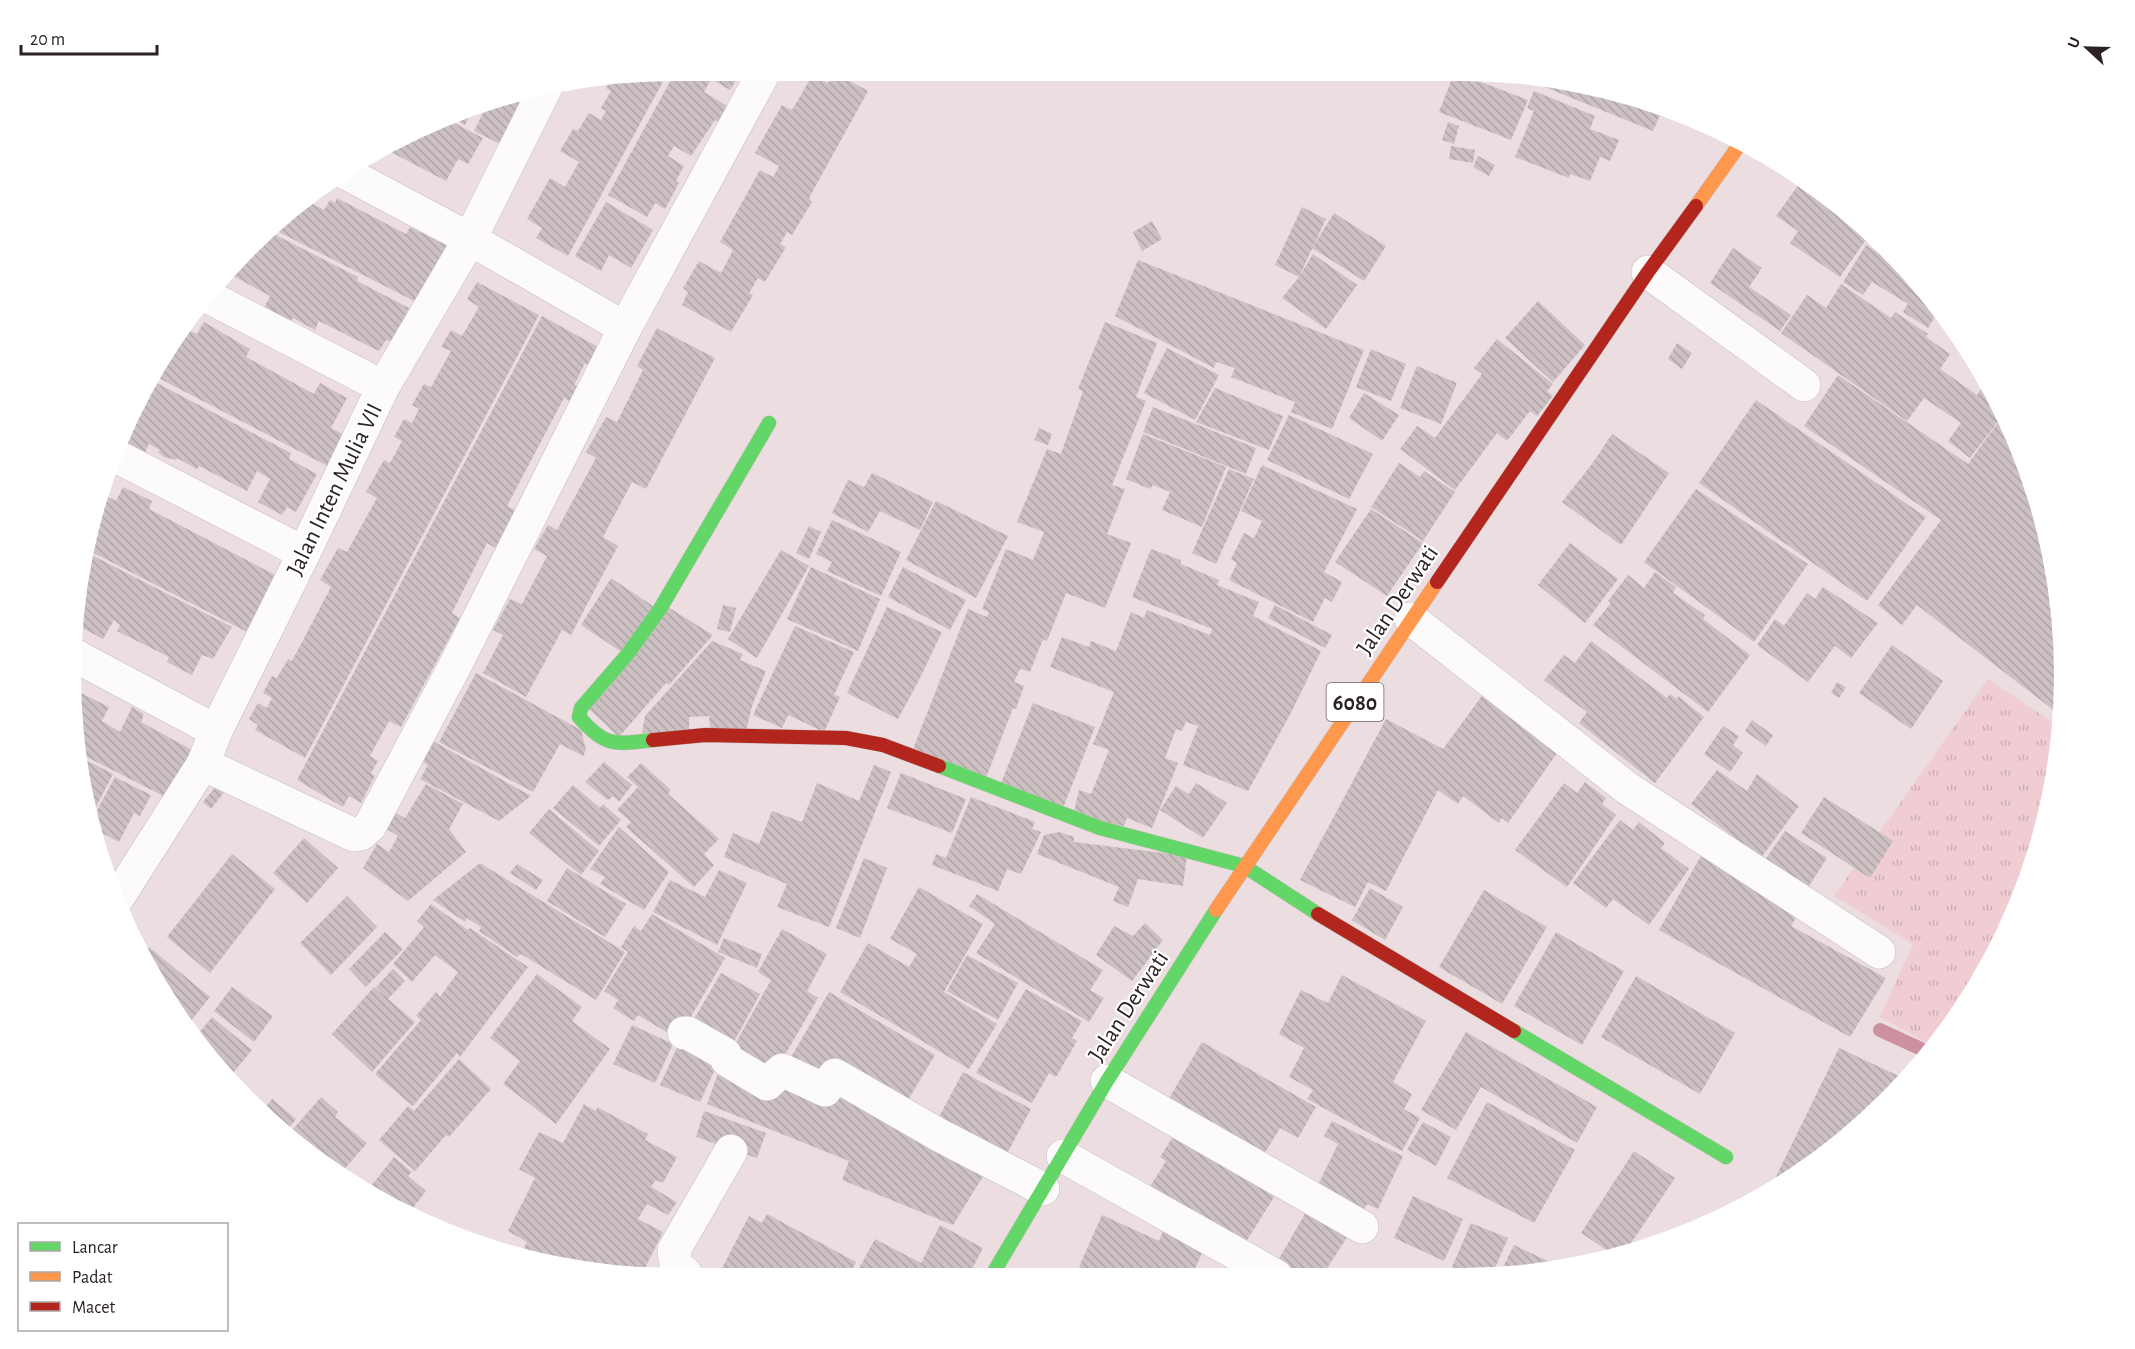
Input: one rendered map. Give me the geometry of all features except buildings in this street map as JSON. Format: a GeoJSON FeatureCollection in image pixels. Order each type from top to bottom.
{"type":"FeatureCollection","features":[{"type":"Feature","properties":{"kind":"street"},"geometry":{"type":"LineString","coordinates":[[203,764],[354,835],[362,834],[370,826],[458,660],[625,328],[759,81]]}},
{"type":"Feature","properties":{"kind":"street","name":"Jalan Inten Mulia VII"},"geometry":{"type":"LineString","coordinates":[[122,891],[203,764],[216,730],[383,387],[470,239],[541,96]]}},
{"type":"Feature","properties":{"kind":"street","name":"Jalan Derwati"},"geometry":{"type":"LineString","coordinates":[[996,1268],[1107,1081],[1244,866],[1648,272],[1736,149]]}},
{"type":"Feature","properties":{"kind":"street"},"geometry":{"type":"LineString","coordinates":[[352,177],[470,239],[625,328]]}},
{"type":"Feature","properties":{"kind":"street"},"geometry":{"type":"LineString","coordinates":[[1648,272],[1804,385]]}},
{"type":"Feature","properties":{"kind":"street"},"geometry":{"type":"LineString","coordinates":[[214,301],[383,387]]}},
{"type":"Feature","properties":{"kind":"street"},"geometry":{"type":"LineString","coordinates":[[769,423],[660,609],[627,655],[581,708],[579,717],[597,739],[607,743],[621,743],[705,735],[846,738],[863,741],[883,745],[1100,828],[1244,866],[1310,909],[1726,1157]]}},
{"type":"Feature","properties":{"kind":"street"},"geometry":{"type":"LineString","coordinates":[[122,459],[304,553]]}},
{"type":"Feature","properties":{"kind":"street"},"geometry":{"type":"LineString","coordinates":[[1411,619],[1627,788],[1879,952]]}},
{"type":"Feature","properties":{"kind":"street"},"geometry":{"type":"LineString","coordinates":[[81,659],[216,730]]}},
{"type":"Feature","properties":{"kind":"street"},"geometry":{"type":"LineString","coordinates":[[684,1034],[724,1054],[727,1060],[768,1084],[782,1070],[825,1090],[835,1075],[948,1140],[1043,1189]]}},
{"type":"Feature","properties":{"kind":"street"},"geometry":{"type":"LineString","coordinates":[[1107,1081],[1362,1227]]}},
{"type":"Feature","properties":{"kind":"street"},"geometry":{"type":"LineString","coordinates":[[678,1268],[676,1266],[674,1250],[731,1151]]}},
{"type":"Feature","properties":{"kind":"street"},"geometry":{"type":"LineString","coordinates":[[1063,1156],[1262,1268]]}},
{"type":"Feature","properties":{"kind":"green space"},"geometry":{"type":"Polygon","coordinates":[[[1988,679],[2052,722],[2043,790],[2034,828],[2009,902],[1974,971],[1954,1004],[1926,1042],[1880,1017],[1913,944],[1834,896],[1988,679]]]}},
{"type":"Feature","properties":{"kind":"waterway"},"geometry":{"type":"LineString","coordinates":[[1880,1030],[1921,1049]]}},
{"type":"Feature","properties":{"kind":"traffic: fast"},"geometry":{"type":"LineString","coordinates":[[653,740],[620,743],[604,739],[579,717],[581,708],[627,655],[660,609],[769,423]]}},
{"type":"Feature","properties":{"kind":"traffic: fast"},"geometry":{"type":"LineString","coordinates":[[939,766],[1100,828],[1244,866],[1318,914]]}},
{"type":"Feature","properties":{"kind":"traffic: fast"},"geometry":{"type":"LineString","coordinates":[[996,1268],[1107,1081],[1216,910]]}},
{"type":"Feature","properties":{"kind":"traffic: fast"},"geometry":{"type":"LineString","coordinates":[[1514,1031],[1726,1157]]}},
{"type":"Feature","properties":{"kind":"traffic: slow"},"geometry":{"type":"LineString","coordinates":[[1696,206],[1736,149]]}},
{"type":"Feature","properties":{"kind":"traffic: slow"},"geometry":{"type":"LineString","coordinates":[[1216,910],[1437,582]]}},
{"type":"Feature","properties":{"kind":"traffic: jam"},"geometry":{"type":"LineString","coordinates":[[1437,582],[1648,272],[1696,206]]}},
{"type":"Feature","properties":{"kind":"traffic: jam"},"geometry":{"type":"LineString","coordinates":[[653,740],[705,735],[846,738],[883,745],[939,766]]}},
{"type":"Feature","properties":{"kind":"traffic: jam"},"geometry":{"type":"LineString","coordinates":[[1318,914],[1514,1031]]}}]}
